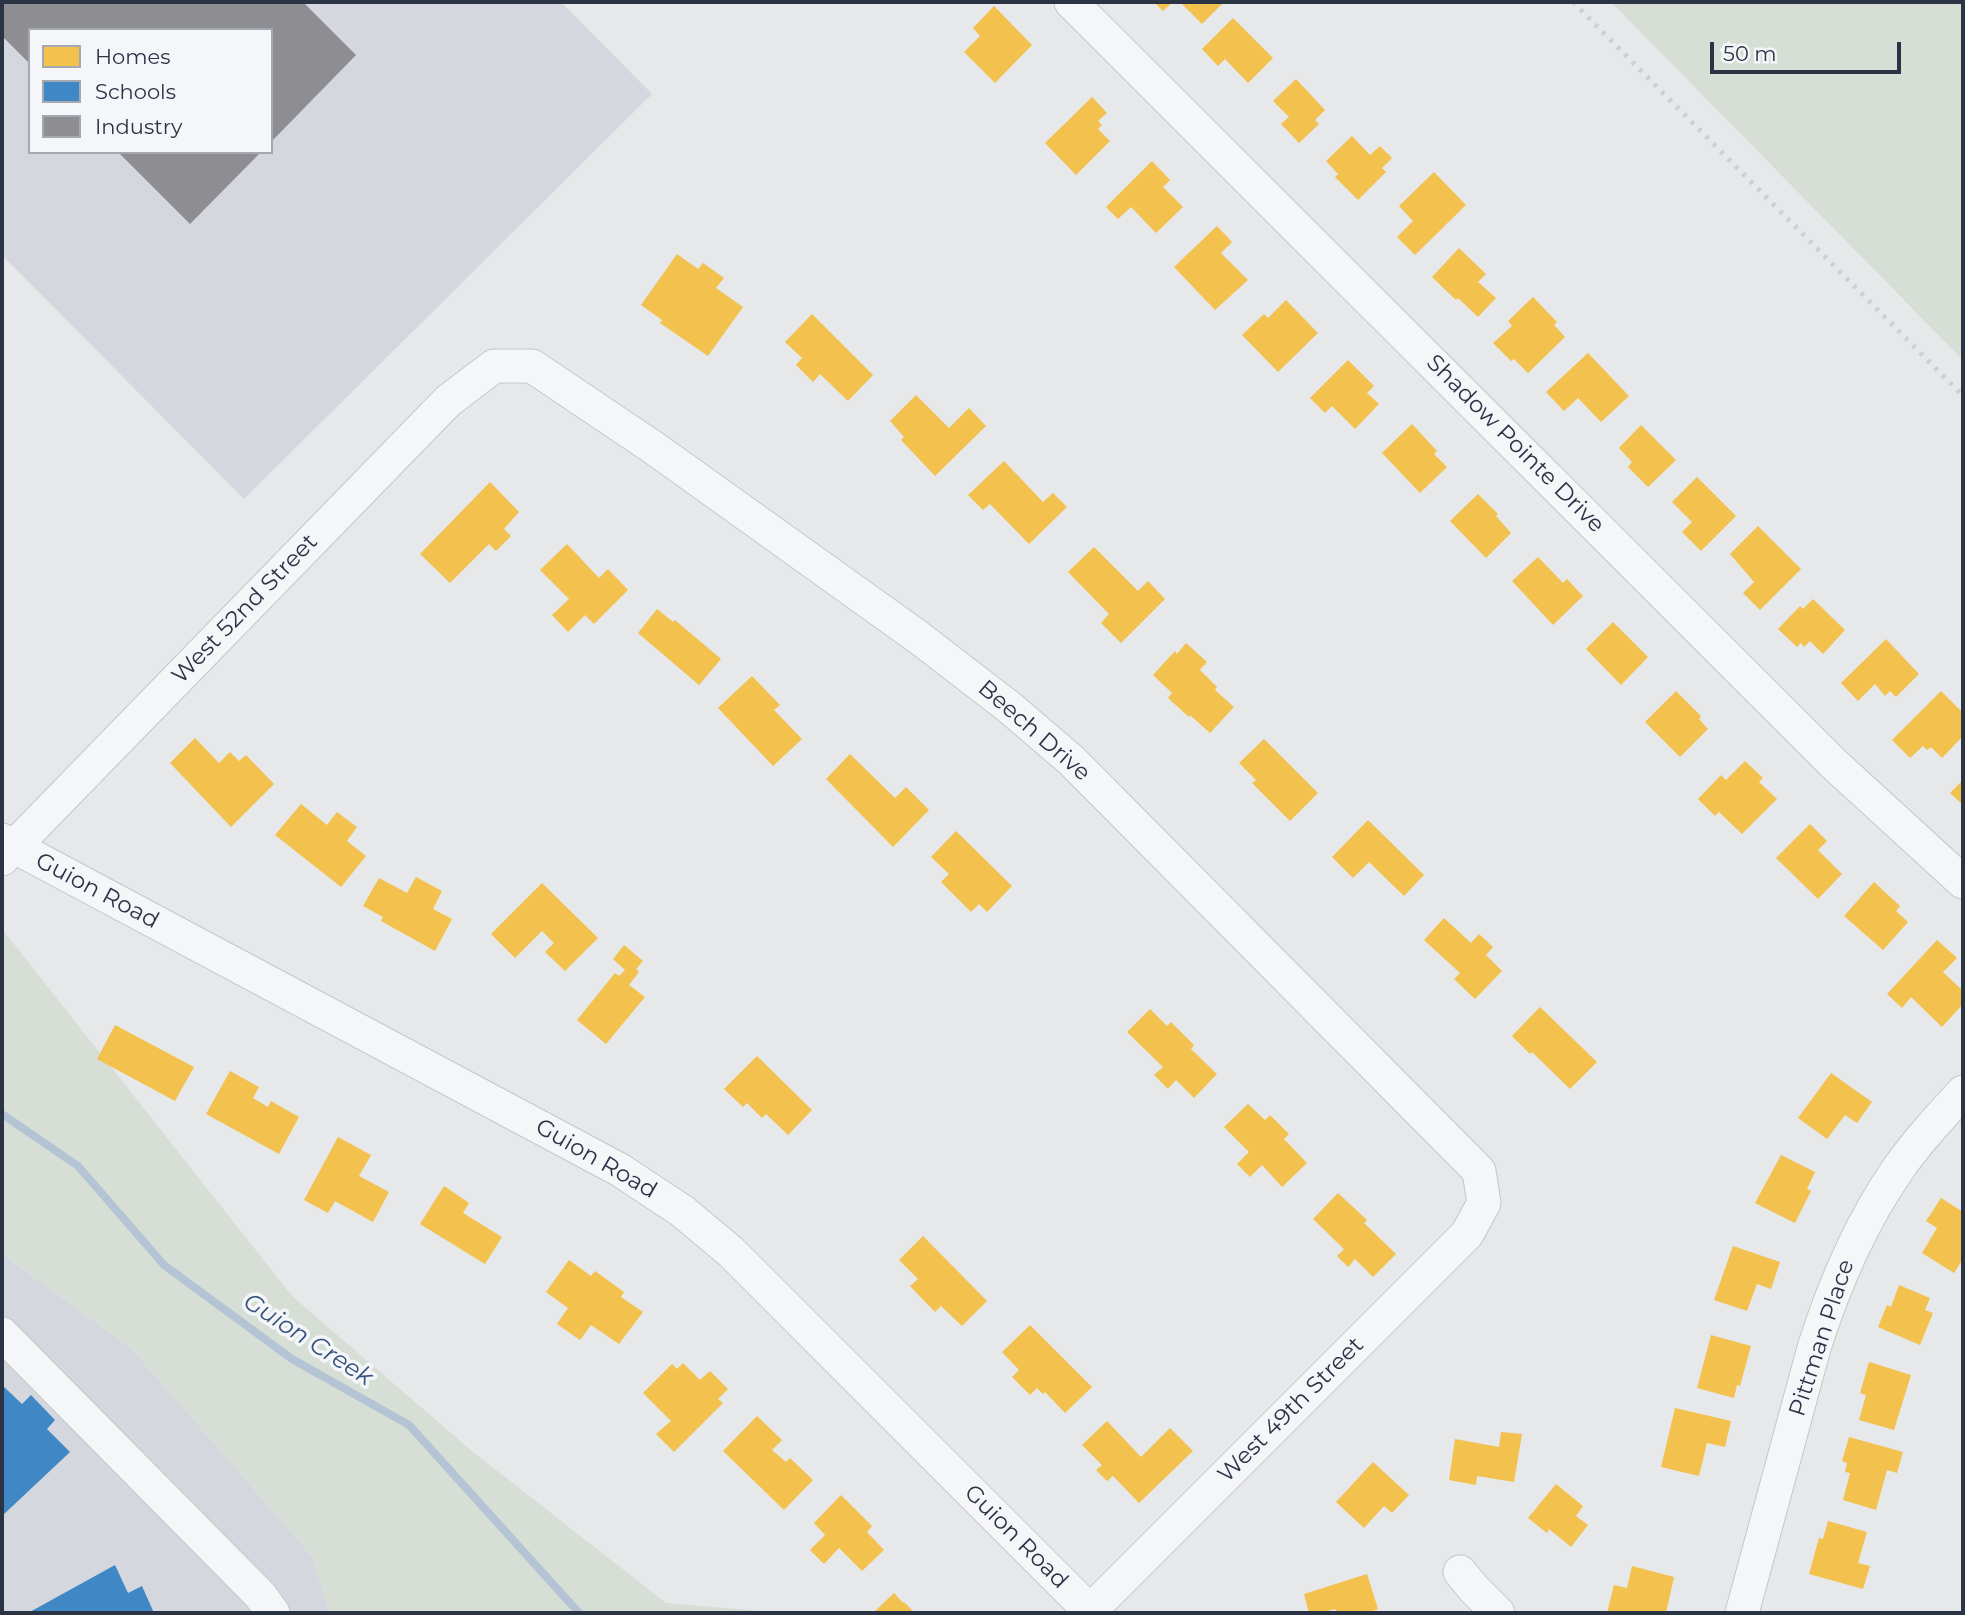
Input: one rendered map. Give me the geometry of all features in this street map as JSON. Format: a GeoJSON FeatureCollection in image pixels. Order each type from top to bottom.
{"type":"FeatureCollection","features":[{"type":"Feature","properties":{"kind":"street","name":"Shadow Pointe Drive"},"geometry":{"type":"LineString","coordinates":[[1071,2],[1834,764],[1963,882]]}},
{"type":"Feature","properties":{"kind":"street","name":"West 52nd Street"},"geometry":{"type":"LineString","coordinates":[[6,849],[447,401],[494,366]]}},
{"type":"Feature","properties":{"kind":"street","name":"Beech Drive"},"geometry":{"type":"LineString","coordinates":[[494,366],[532,366],[654,448],[918,637],[1040,732],[1071,760],[1479,1171],[1484,1203]]}},
{"type":"Feature","properties":{"kind":"street","name":"Guion Road"},"geometry":{"type":"LineString","coordinates":[[6,849],[620,1170],[671,1203],[730,1252],[1091,1612]]}},
{"type":"Feature","properties":{"kind":"street","name":"Pittman Place"},"geometry":{"type":"LineString","coordinates":[[1742,1613],[1818,1337],[1851,1250],[1898,1169],[1963,1092]]}},
{"type":"Feature","properties":{"kind":"street","name":"West 49th Street"},"geometry":{"type":"LineString","coordinates":[[1091,1612],[1467,1234],[1484,1203]]}},
{"type":"Feature","properties":{"kind":"street"},"geometry":{"type":"LineString","coordinates":[[2,1334],[260,1595],[273,1613]]}},
{"type":"Feature","properties":{"kind":"street"},"geometry":{"type":"LineString","coordinates":[[1460,1572],[1498,1613]]}},
{"type":"Feature","properties":{"kind":"shaded area"},"geometry":{"type":"Polygon","coordinates":[[[2,2],[561,2],[652,94],[244,499],[2,255],[2,2]]]}},
{"type":"Feature","properties":{"kind":"shaded area"},"geometry":{"type":"Polygon","coordinates":[[[1611,2],[1963,2],[1963,360],[1611,2]]]}},
{"type":"Feature","properties":{"kind":"shaded area"},"geometry":{"type":"Polygon","coordinates":[[[2,929],[292,1296],[473,1452],[666,1603],[785,1613],[330,1613],[312,1556],[132,1349],[2,1254],[2,929]]]}},
{"type":"Feature","properties":{"kind":"shaded area"},"geometry":{"type":"Polygon","coordinates":[[[2,1254],[132,1349],[312,1556],[330,1613],[2,1613],[2,1254]]]}},
{"type":"Feature","properties":{"kind":"building: Homes"},"geometry":{"type":"Polygon","coordinates":[[[1154,2],[1173,2],[1163,11],[1154,2]]]}},
{"type":"Feature","properties":{"kind":"building: Homes"},"geometry":{"type":"Polygon","coordinates":[[[1180,2],[1224,2],[1202,24],[1180,2]]]}},
{"type":"Feature","properties":{"kind":"building: Homes"},"geometry":{"type":"Polygon","coordinates":[[[994,6],[1032,45],[995,83],[964,52],[980,36],[973,28],[994,6]]]}},
{"type":"Feature","properties":{"kind":"building: Homes"},"geometry":{"type":"Polygon","coordinates":[[[1233,18],[1273,58],[1248,83],[1225,59],[1218,66],[1202,49],[1233,18]]]}},
{"type":"Feature","properties":{"kind":"building: Homes"},"geometry":{"type":"Polygon","coordinates":[[[1296,79],[1325,110],[1315,120],[1319,124],[1299,143],[1281,124],[1289,117],[1273,101],[1296,79]]]}},
{"type":"Feature","properties":{"kind":"building: Homes"},"geometry":{"type":"Polygon","coordinates":[[[1092,97],[1107,113],[1098,121],[1102,125],[1098,129],[1110,141],[1076,175],[1045,143],[1092,97]]]}},
{"type":"Feature","properties":{"kind":"building: Homes"},"geometry":{"type":"Polygon","coordinates":[[[1352,136],[1370,155],[1380,146],[1392,158],[1382,168],[1386,172],[1358,200],[1335,177],[1338,174],[1326,161],[1352,136]]]}},
{"type":"Feature","properties":{"kind":"building: Homes"},"geometry":{"type":"Polygon","coordinates":[[[1152,161],[1170,180],[1163,187],[1183,207],[1156,233],[1131,207],[1118,219],[1106,207],[1152,161]]]}},
{"type":"Feature","properties":{"kind":"building: Homes"},"geometry":{"type":"Polygon","coordinates":[[[1434,172],[1466,205],[1415,255],[1397,237],[1413,221],[1399,206],[1434,172]]]}},
{"type":"Feature","properties":{"kind":"building: Homes"},"geometry":{"type":"Polygon","coordinates":[[[1217,226],[1232,242],[1221,253],[1248,280],[1215,310],[1174,267],[1217,226]]]}},
{"type":"Feature","properties":{"kind":"building: Homes"},"geometry":{"type":"Polygon","coordinates":[[[1459,248],[1486,274],[1478,282],[1496,298],[1478,317],[1432,277],[1459,248]]]}},
{"type":"Feature","properties":{"kind":"building: Homes"},"geometry":{"type":"Polygon","coordinates":[[[677,254],[698,269],[703,263],[724,278],[716,288],[743,307],[708,356],[660,323],[662,320],[641,305],[677,254]]]}},
{"type":"Feature","properties":{"kind":"building: Homes"},"geometry":{"type":"Polygon","coordinates":[[[1533,297],[1557,322],[1554,325],[1565,337],[1528,373],[1493,343],[1512,326],[1508,321],[1533,297]]]}},
{"type":"Feature","properties":{"kind":"building: Homes"},"geometry":{"type":"Polygon","coordinates":[[[1286,300],[1318,333],[1278,372],[1242,335],[1264,314],[1268,318],[1286,300]]]}},
{"type":"Feature","properties":{"kind":"building: Homes"},"geometry":{"type":"Polygon","coordinates":[[[812,314],[873,375],[848,401],[820,374],[813,382],[796,365],[802,358],[785,342],[812,314]]]}},
{"type":"Feature","properties":{"kind":"building: Homes"},"geometry":{"type":"Polygon","coordinates":[[[1588,353],[1629,396],[1601,422],[1578,398],[1564,411],[1546,392],[1588,353]]]}},
{"type":"Feature","properties":{"kind":"building: Homes"},"geometry":{"type":"Polygon","coordinates":[[[1348,360],[1374,386],[1367,393],[1379,404],[1355,429],[1332,406],[1325,413],[1310,398],[1348,360]]]}},
{"type":"Feature","properties":{"kind":"building: Homes"},"geometry":{"type":"Polygon","coordinates":[[[916,395],[949,428],[969,408],[986,426],[935,476],[901,440],[904,437],[890,421],[916,395]]]}},
{"type":"Feature","properties":{"kind":"building: Homes"},"geometry":{"type":"Polygon","coordinates":[[[1412,424],[1437,451],[1434,454],[1447,467],[1420,493],[1382,453],[1412,424]]]}},
{"type":"Feature","properties":{"kind":"building: Homes"},"geometry":{"type":"Polygon","coordinates":[[[1641,425],[1676,460],[1648,487],[1628,467],[1632,462],[1619,448],[1641,425]]]}},
{"type":"Feature","properties":{"kind":"building: Homes"},"geometry":{"type":"Polygon","coordinates":[[[1004,461],[1043,502],[1053,493],[1067,507],[1029,544],[990,504],[983,510],[968,495],[1004,461]]]}},
{"type":"Feature","properties":{"kind":"building: Homes"},"geometry":{"type":"Polygon","coordinates":[[[1697,477],[1736,516],[1701,551],[1682,532],[1692,522],[1672,502],[1697,477]]]}},
{"type":"Feature","properties":{"kind":"building: Homes"},"geometry":{"type":"Polygon","coordinates":[[[490,482],[519,512],[504,529],[511,536],[496,551],[489,544],[450,583],[420,554],[490,482]]]}},
{"type":"Feature","properties":{"kind":"building: Homes"},"geometry":{"type":"Polygon","coordinates":[[[1478,494],[1498,514],[1496,516],[1511,533],[1486,558],[1450,521],[1478,494]]]}},
{"type":"Feature","properties":{"kind":"building: Homes"},"geometry":{"type":"Polygon","coordinates":[[[1758,526],[1801,569],[1760,610],[1743,593],[1754,582],[1730,554],[1758,526]]]}},
{"type":"Feature","properties":{"kind":"building: Homes"},"geometry":{"type":"Polygon","coordinates":[[[567,544],[599,578],[608,569],[628,590],[594,624],[585,615],[568,632],[552,615],[569,599],[540,570],[567,544]]]}},
{"type":"Feature","properties":{"kind":"building: Homes"},"geometry":{"type":"Polygon","coordinates":[[[1094,547],[1138,591],[1148,581],[1165,599],[1121,643],[1101,623],[1109,614],[1068,572],[1094,547]]]}},
{"type":"Feature","properties":{"kind":"building: Homes"},"geometry":{"type":"Polygon","coordinates":[[[1538,557],[1563,583],[1567,579],[1583,596],[1553,625],[1512,581],[1538,557]]]}},
{"type":"Feature","properties":{"kind":"building: Homes"},"geometry":{"type":"Polygon","coordinates":[[[1813,599],[1845,630],[1823,654],[1810,641],[1804,647],[1801,643],[1797,647],[1778,629],[1800,606],[1803,609],[1813,599]]]}},
{"type":"Feature","properties":{"kind":"building: Homes"},"geometry":{"type":"Polygon","coordinates":[[[657,609],[673,622],[675,620],[721,659],[699,685],[638,633],[657,609]]]}},
{"type":"Feature","properties":{"kind":"building: Homes"},"geometry":{"type":"Polygon","coordinates":[[[1613,622],[1648,657],[1621,685],[1586,649],[1613,622]]]}},
{"type":"Feature","properties":{"kind":"building: Homes"},"geometry":{"type":"Polygon","coordinates":[[[1886,639],[1919,674],[1896,697],[1890,691],[1885,696],[1875,684],[1858,701],[1841,683],[1886,639]]]}},
{"type":"Feature","properties":{"kind":"building: Homes"},"geometry":{"type":"Polygon","coordinates":[[[1186,643],[1207,662],[1200,670],[1217,687],[1215,690],[1234,707],[1210,733],[1168,698],[1172,693],[1153,675],[1186,643]]]}},
{"type":"Feature","properties":{"kind":"building: Homes"},"geometry":{"type":"Polygon","coordinates":[[[752,676],[780,705],[774,710],[802,739],[773,766],[718,708],[752,676]]]}},
{"type":"Feature","properties":{"kind":"building: Homes"},"geometry":{"type":"Polygon","coordinates":[[[1676,691],[1701,716],[1699,719],[1708,729],[1680,757],[1645,722],[1676,691]]]}},
{"type":"Feature","properties":{"kind":"building: Homes"},"geometry":{"type":"Polygon","coordinates":[[[1941,691],[1963,713],[1963,736],[1942,758],[1931,747],[1927,750],[1923,746],[1910,758],[1892,740],[1941,691]]]}},
{"type":"Feature","properties":{"kind":"building: Homes"},"geometry":{"type":"Polygon","coordinates":[[[195,738],[219,763],[230,752],[239,761],[246,755],[274,784],[231,827],[170,763],[195,738]]]}},
{"type":"Feature","properties":{"kind":"building: Homes"},"geometry":{"type":"Polygon","coordinates":[[[1264,739],[1318,793],[1290,821],[1252,783],[1256,780],[1239,763],[1264,739]]]}},
{"type":"Feature","properties":{"kind":"building: Homes"},"geometry":{"type":"Polygon","coordinates":[[[850,754],[895,798],[906,787],[929,810],[893,847],[826,779],[850,754]]]}},
{"type":"Feature","properties":{"kind":"building: Homes"},"geometry":{"type":"Polygon","coordinates":[[[1745,761],[1763,778],[1759,782],[1777,799],[1742,834],[1719,812],[1715,816],[1698,799],[1721,775],[1726,780],[1745,761]]]}},
{"type":"Feature","properties":{"kind":"building: Homes"},"geometry":{"type":"Polygon","coordinates":[[[1963,780],[1963,805],[1950,793],[1963,780]]]}},
{"type":"Feature","properties":{"kind":"building: Homes"},"geometry":{"type":"Polygon","coordinates":[[[301,804],[327,825],[337,812],[357,827],[347,841],[366,856],[341,887],[275,835],[301,804]]]}},
{"type":"Feature","properties":{"kind":"building: Homes"},"geometry":{"type":"Polygon","coordinates":[[[1368,820],[1424,875],[1404,896],[1369,862],[1353,878],[1332,857],[1368,820]]]}},
{"type":"Feature","properties":{"kind":"building: Homes"},"geometry":{"type":"Polygon","coordinates":[[[1810,824],[1827,841],[1818,850],[1842,874],[1818,899],[1776,858],[1810,824]]]}},
{"type":"Feature","properties":{"kind":"building: Homes"},"geometry":{"type":"Polygon","coordinates":[[[956,831],[1012,886],[987,912],[979,904],[971,912],[941,882],[949,874],[931,857],[956,831]]]}},
{"type":"Feature","properties":{"kind":"building: Homes"},"geometry":{"type":"Polygon","coordinates":[[[416,877],[442,891],[433,909],[452,919],[435,951],[381,921],[383,917],[363,906],[379,878],[407,893],[416,877]]]}},
{"type":"Feature","properties":{"kind":"building: Homes"},"geometry":{"type":"Polygon","coordinates":[[[1874,882],[1900,906],[1896,911],[1908,922],[1883,950],[1844,916],[1874,882]]]}},
{"type":"Feature","properties":{"kind":"building: Homes"},"geometry":{"type":"Polygon","coordinates":[[[542,883],[598,938],[565,971],[545,952],[554,943],[542,931],[515,958],[491,934],[542,883]]]}},
{"type":"Feature","properties":{"kind":"building: Homes"},"geometry":{"type":"Polygon","coordinates":[[[1444,918],[1471,943],[1479,934],[1493,947],[1486,955],[1502,971],[1475,999],[1454,979],[1460,973],[1424,940],[1444,918]]]}},
{"type":"Feature","properties":{"kind":"building: Homes"},"geometry":{"type":"Polygon","coordinates":[[[1937,940],[1957,958],[1943,972],[1963,991],[1963,1004],[1942,1027],[1911,997],[1902,1008],[1887,994],[1937,940]]]}},
{"type":"Feature","properties":{"kind":"building: Homes"},"geometry":{"type":"Polygon","coordinates":[[[624,945],[643,961],[629,985],[645,997],[606,1044],[577,1020],[615,973],[619,976],[625,970],[613,959],[624,945]]]}},
{"type":"Feature","properties":{"kind":"building: Homes"},"geometry":{"type":"Polygon","coordinates":[[[1540,1007],[1597,1062],[1570,1089],[1512,1036],[1540,1007]]]}},
{"type":"Feature","properties":{"kind":"building: Homes"},"geometry":{"type":"Polygon","coordinates":[[[1150,1009],[1167,1026],[1171,1022],[1194,1045],[1191,1049],[1217,1074],[1194,1098],[1176,1080],[1168,1089],[1154,1075],[1163,1067],[1127,1032],[1150,1009]]]}},
{"type":"Feature","properties":{"kind":"building: Homes"},"geometry":{"type":"Polygon","coordinates":[[[115,1025],[194,1067],[175,1101],[97,1059],[115,1025]]]}},
{"type":"Feature","properties":{"kind":"building: Homes"},"geometry":{"type":"Polygon","coordinates":[[[757,1056],[812,1110],[788,1135],[766,1114],[762,1118],[747,1103],[743,1107],[724,1089],[757,1056]]]}},
{"type":"Feature","properties":{"kind":"building: Homes"},"geometry":{"type":"Polygon","coordinates":[[[230,1071],[259,1087],[253,1098],[268,1107],[271,1101],[299,1117],[279,1154],[206,1114],[230,1071]]]}},
{"type":"Feature","properties":{"kind":"building: Homes"},"geometry":{"type":"Polygon","coordinates":[[[1831,1073],[1872,1102],[1857,1123],[1845,1115],[1827,1139],[1798,1118],[1831,1073]]]}},
{"type":"Feature","properties":{"kind":"building: Homes"},"geometry":{"type":"Polygon","coordinates":[[[1248,1104],[1265,1120],[1270,1115],[1289,1134],[1284,1139],[1307,1163],[1282,1187],[1262,1165],[1250,1177],[1237,1164],[1249,1152],[1224,1127],[1248,1104]]]}},
{"type":"Feature","properties":{"kind":"building: Homes"},"geometry":{"type":"Polygon","coordinates":[[[338,1137],[371,1155],[359,1176],[389,1192],[373,1222],[335,1201],[328,1213],[304,1200],[338,1137]]]}},
{"type":"Feature","properties":{"kind":"building: Homes"},"geometry":{"type":"Polygon","coordinates":[[[1781,1155],[1815,1172],[1807,1189],[1811,1191],[1795,1223],[1755,1203],[1781,1155]]]}},
{"type":"Feature","properties":{"kind":"building: Homes"},"geometry":{"type":"Polygon","coordinates":[[[444,1186],[469,1203],[463,1213],[502,1237],[485,1264],[420,1224],[444,1186]]]}},
{"type":"Feature","properties":{"kind":"building: Homes"},"geometry":{"type":"Polygon","coordinates":[[[1338,1193],[1367,1220],[1364,1223],[1396,1254],[1373,1277],[1355,1259],[1348,1267],[1337,1256],[1344,1249],[1313,1219],[1338,1193]]]}},
{"type":"Feature","properties":{"kind":"building: Homes"},"geometry":{"type":"Polygon","coordinates":[[[1941,1198],[1963,1212],[1963,1259],[1954,1273],[1922,1253],[1937,1228],[1926,1221],[1941,1198]]]}},
{"type":"Feature","properties":{"kind":"building: Homes"},"geometry":{"type":"Polygon","coordinates":[[[923,1236],[987,1301],[962,1326],[941,1306],[935,1312],[910,1286],[918,1279],[899,1260],[923,1236]]]}},
{"type":"Feature","properties":{"kind":"building: Homes"},"geometry":{"type":"Polygon","coordinates":[[[1733,1246],[1780,1262],[1771,1289],[1757,1284],[1747,1311],[1714,1300],[1733,1246]]]}},
{"type":"Feature","properties":{"kind":"building: Homes"},"geometry":{"type":"Polygon","coordinates":[[[569,1260],[591,1276],[595,1271],[624,1292],[621,1297],[643,1312],[619,1344],[591,1325],[580,1340],[557,1324],[568,1308],[546,1292],[569,1260]]]}},
{"type":"Feature","properties":{"kind":"building: Homes"},"geometry":{"type":"Polygon","coordinates":[[[1899,1285],[1930,1298],[1925,1310],[1933,1313],[1920,1345],[1878,1327],[1887,1305],[1891,1307],[1899,1285]]]}},
{"type":"Feature","properties":{"kind":"building: Homes"},"geometry":{"type":"Polygon","coordinates":[[[1030,1325],[1092,1387],[1065,1413],[1045,1392],[1043,1394],[1037,1388],[1030,1395],[1012,1377],[1019,1370],[1002,1352],[1030,1325]]]}},
{"type":"Feature","properties":{"kind":"building: Homes"},"geometry":{"type":"Polygon","coordinates":[[[1711,1335],[1751,1346],[1734,1398],[1697,1388],[1711,1335]]]}},
{"type":"Feature","properties":{"kind":"building: Homes"},"geometry":{"type":"Polygon","coordinates":[[[1869,1362],[1911,1375],[1894,1430],[1859,1420],[1866,1395],[1860,1393],[1869,1362]]]}},
{"type":"Feature","properties":{"kind":"building: Homes"},"geometry":{"type":"Polygon","coordinates":[[[683,1363],[700,1380],[710,1371],[728,1389],[718,1399],[723,1403],[674,1452],[656,1434],[671,1421],[643,1393],[672,1364],[677,1369],[683,1363]]]}},
{"type":"Feature","properties":{"kind":"building: Homes"},"geometry":{"type":"Polygon","coordinates":[[[1675,1408],[1731,1421],[1725,1447],[1707,1443],[1699,1476],[1661,1467],[1675,1408]]]}},
{"type":"Feature","properties":{"kind":"building: Homes"},"geometry":{"type":"Polygon","coordinates":[[[757,1416],[782,1440],[772,1450],[786,1462],[790,1458],[813,1480],[784,1510],[723,1451],[757,1416]]]}},
{"type":"Feature","properties":{"kind":"building: Homes"},"geometry":{"type":"Polygon","coordinates":[[[1107,1421],[1141,1457],[1170,1428],[1193,1451],[1139,1503],[1113,1476],[1107,1481],[1096,1470],[1102,1465],[1082,1445],[1107,1421]]]}},
{"type":"Feature","properties":{"kind":"building: Homes"},"geometry":{"type":"Polygon","coordinates":[[[1501,1432],[1522,1434],[1514,1482],[1477,1476],[1476,1485],[1449,1480],[1455,1439],[1499,1447],[1501,1432]]]}},
{"type":"Feature","properties":{"kind":"building: Homes"},"geometry":{"type":"Polygon","coordinates":[[[1849,1437],[1903,1452],[1897,1473],[1887,1470],[1876,1510],[1843,1500],[1850,1473],[1845,1472],[1847,1463],[1842,1461],[1849,1437]]]}},
{"type":"Feature","properties":{"kind":"building: Homes"},"geometry":{"type":"Polygon","coordinates":[[[1373,1462],[1409,1495],[1392,1513],[1384,1506],[1364,1528],[1336,1502],[1373,1462]]]}},
{"type":"Feature","properties":{"kind":"building: Homes"},"geometry":{"type":"Polygon","coordinates":[[[1556,1484],[1583,1506],[1576,1516],[1588,1525],[1571,1547],[1549,1529],[1547,1533],[1528,1518],[1556,1484]]]}},
{"type":"Feature","properties":{"kind":"building: Homes"},"geometry":{"type":"Polygon","coordinates":[[[841,1495],[872,1526],[867,1532],[884,1550],[862,1571],[839,1548],[824,1564],[810,1550],[825,1535],[814,1523],[841,1495]]]}},
{"type":"Feature","properties":{"kind":"building: Homes"},"geometry":{"type":"Polygon","coordinates":[[[1828,1521],[1867,1532],[1858,1563],[1870,1566],[1863,1589],[1809,1574],[1819,1538],[1823,1539],[1828,1521]]]}},
{"type":"Feature","properties":{"kind":"building: Homes"},"geometry":{"type":"Polygon","coordinates":[[[1632,1566],[1674,1577],[1666,1613],[1607,1613],[1614,1585],[1627,1588],[1632,1566]]]}},
{"type":"Feature","properties":{"kind":"building: Homes"},"geometry":{"type":"Polygon","coordinates":[[[1367,1574],[1378,1609],[1373,1611],[1374,1613],[1337,1613],[1335,1609],[1309,1613],[1304,1594],[1367,1574]]]}},
{"type":"Feature","properties":{"kind":"building: Homes"},"geometry":{"type":"Polygon","coordinates":[[[894,1593],[915,1613],[873,1613],[894,1593]]]}},
{"type":"Feature","properties":{"kind":"building: Schools"},"geometry":{"type":"Polygon","coordinates":[[[2,1385],[22,1404],[31,1395],[55,1420],[47,1429],[70,1452],[2,1516],[2,1385]]]}},
{"type":"Feature","properties":{"kind":"building: Schools"},"geometry":{"type":"Polygon","coordinates":[[[115,1565],[128,1593],[142,1586],[154,1613],[28,1613],[115,1565]]]}},
{"type":"Feature","properties":{"kind":"building: Industry"},"geometry":{"type":"Polygon","coordinates":[[[2,2],[303,2],[356,55],[273,140],[273,28],[28,28],[28,62],[2,36],[2,2]]]}},
{"type":"Feature","properties":{"kind":"building: Industry"},"geometry":{"type":"Polygon","coordinates":[[[120,154],[259,154],[190,224],[120,154]]]}},
{"type":"Feature","properties":{"kind":"waterway","name":"Guion Creek"},"geometry":{"type":"LineString","coordinates":[[2,1114],[78,1166],[164,1265],[292,1359],[409,1425],[579,1613]]}},
{"type":"Feature","properties":{"kind":"railway"},"geometry":{"type":"LineString","coordinates":[[1573,2],[1963,396]]}}]}
